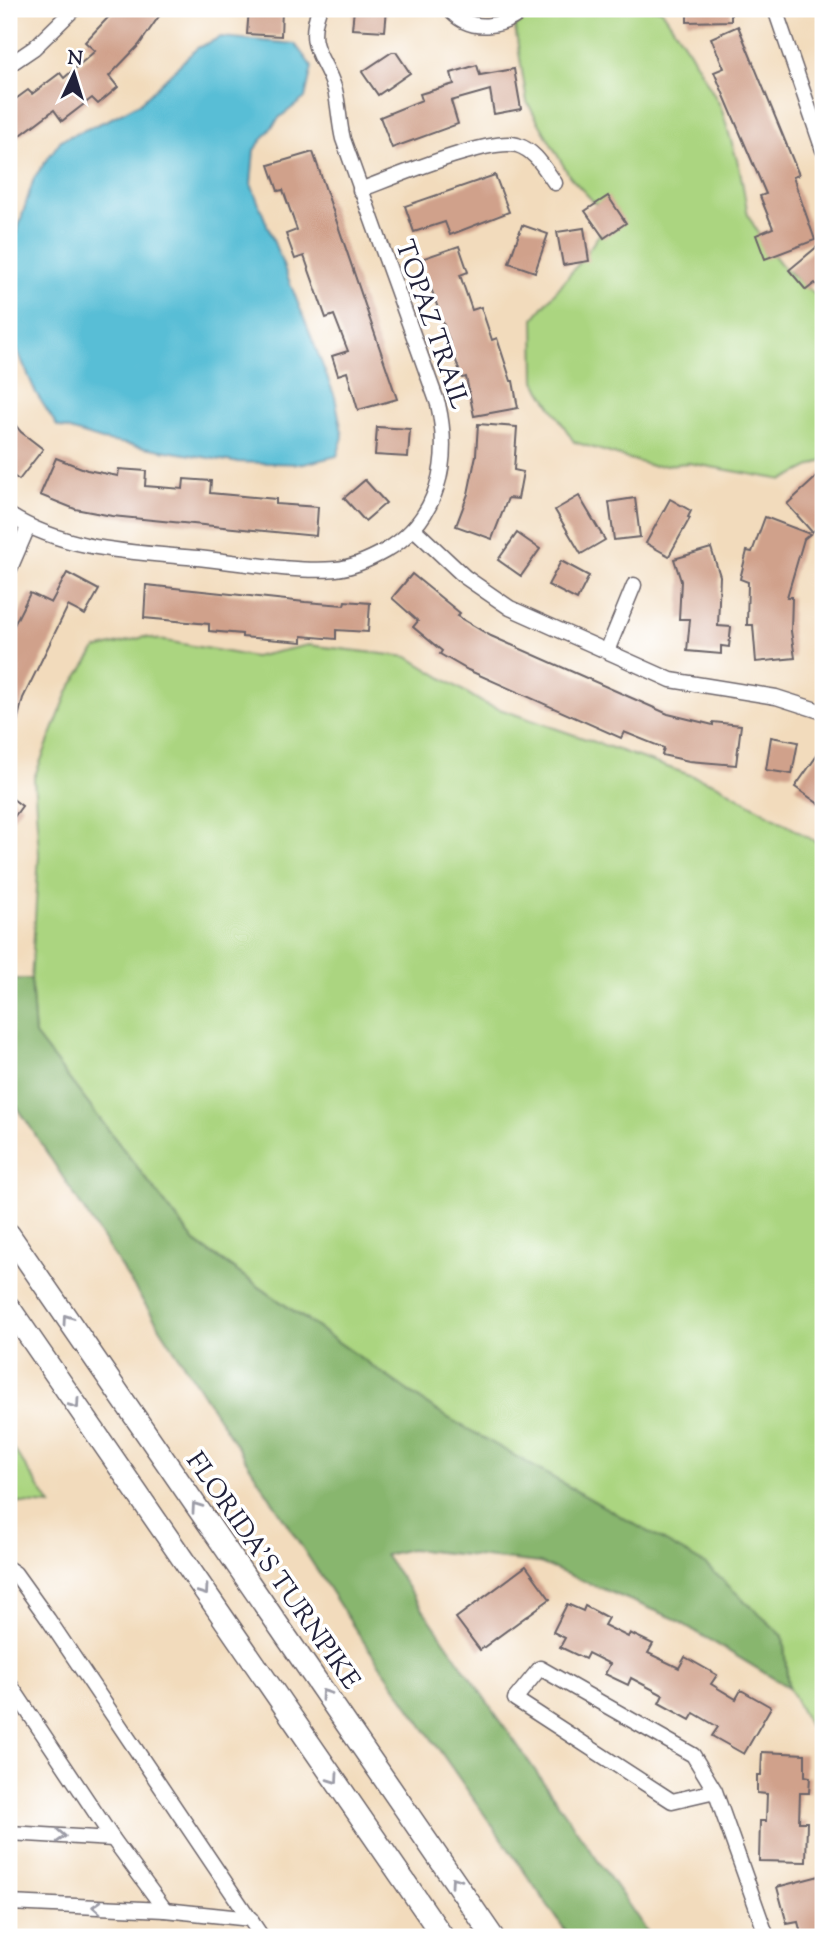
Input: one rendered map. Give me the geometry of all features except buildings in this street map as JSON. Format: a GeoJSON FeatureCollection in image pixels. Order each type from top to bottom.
{"type":"FeatureCollection","features":[{"type":"Feature","properties":{"kind":"highway","name":"FLORIDA'S TURNPIKE"},"geometry":{"type":"LineString","coordinates":[[9,1234],[494,1937]]}},
{"type":"Feature","properties":{"kind":"highway"},"geometry":{"type":"LineString","coordinates":[[9,1307],[443,1937]]}},
{"type":"Feature","properties":{"kind":"street"},"geometry":{"type":"LineString","coordinates":[[9,65],[34,48],[74,9]]}},
{"type":"Feature","properties":{"kind":"street","name":"TOPAZ TRAIL"},"geometry":{"type":"LineString","coordinates":[[9,515],[28,527],[55,538],[105,549],[318,570],[356,566],[395,545],[415,530],[428,508],[442,470],[442,420],[439,404],[342,139],[336,94],[313,36],[319,9]]}},
{"type":"Feature","properties":{"kind":"street"},"geometry":{"type":"LineString","coordinates":[[449,9],[467,23],[482,26],[499,25],[515,18],[525,9]]}},
{"type":"Feature","properties":{"kind":"street"},"geometry":{"type":"LineString","coordinates":[[777,9],[776,15],[823,149]]}},
{"type":"Feature","properties":{"kind":"street"},"geometry":{"type":"LineString","coordinates":[[360,190],[487,145],[516,145],[536,156],[555,183]]}},
{"type":"Feature","properties":{"kind":"street"},"geometry":{"type":"LineString","coordinates":[[9,571],[28,527]]}},
{"type":"Feature","properties":{"kind":"street"},"geometry":{"type":"LineString","coordinates":[[415,530],[466,577],[510,608],[671,680],[776,697],[823,712]]}},
{"type":"Feature","properties":{"kind":"street"},"geometry":{"type":"LineString","coordinates":[[607,651],[634,585]]}},
{"type":"Feature","properties":{"kind":"street"},"geometry":{"type":"LineString","coordinates":[[9,1569],[15,1573],[48,1619],[262,1937]]}},
{"type":"Feature","properties":{"kind":"street"},"geometry":{"type":"LineString","coordinates":[[715,1791],[672,1801],[515,1699],[540,1668],[693,1755],[715,1791],[767,1937]]}},
{"type":"Feature","properties":{"kind":"street"},"geometry":{"type":"LineString","coordinates":[[9,1683],[113,1839],[165,1910]]}},
{"type":"Feature","properties":{"kind":"street"},"geometry":{"type":"LineString","coordinates":[[9,1833],[113,1839]]}},
{"type":"Feature","properties":{"kind":"street"},"geometry":{"type":"LineString","coordinates":[[9,1903],[165,1910],[251,1919]]}},
{"type":"Feature","properties":{"kind":"green space"},"geometry":{"type":"Polygon","coordinates":[[[534,9],[661,9],[690,52],[721,107],[740,170],[748,215],[762,240],[784,268],[823,301],[823,460],[783,480],[689,463],[652,466],[574,442],[535,381],[534,318],[580,262],[610,219],[570,177],[527,102],[515,27],[534,9]]]}},
{"type":"Feature","properties":{"kind":"green space"},"geometry":{"type":"Polygon","coordinates":[[[144,637],[254,657],[308,645],[408,657],[485,704],[716,784],[823,846],[823,1791],[814,1735],[788,1687],[783,1636],[438,1412],[195,1242],[35,1035],[31,982],[39,855],[34,778],[69,690],[96,649],[144,637]]]}},
{"type":"Feature","properties":{"kind":"green space"},"geometry":{"type":"Polygon","coordinates":[[[9,979],[31,979],[35,1035],[195,1242],[438,1412],[706,1565],[783,1636],[788,1687],[673,1618],[540,1563],[410,1549],[385,1555],[651,1937],[570,1937],[357,1632],[9,1094],[9,979]]]}},
{"type":"Feature","properties":{"kind":"green space"},"geometry":{"type":"Polygon","coordinates":[[[9,1442],[51,1505],[9,1502],[9,1442]]]}},
{"type":"Feature","properties":{"kind":"water"},"geometry":{"type":"Polygon","coordinates":[[[221,37],[295,44],[312,67],[305,98],[280,117],[254,150],[251,184],[335,397],[343,437],[337,456],[304,464],[233,462],[102,440],[57,426],[36,393],[11,336],[11,251],[34,178],[61,140],[140,103],[197,48],[221,37]]]}}]}
